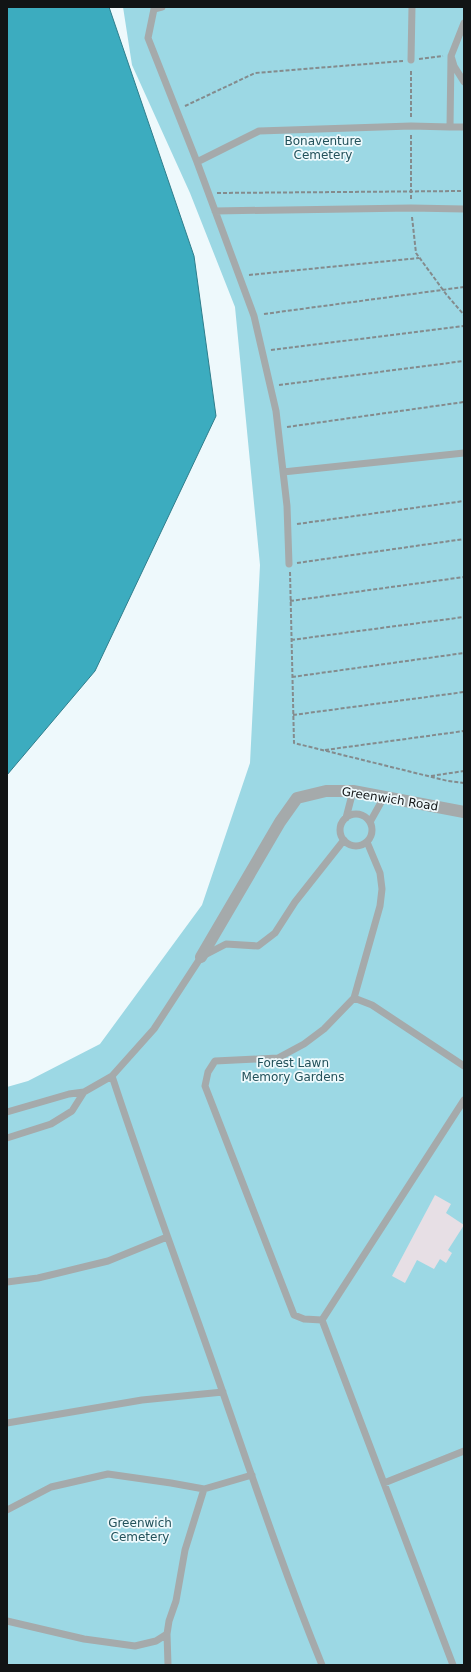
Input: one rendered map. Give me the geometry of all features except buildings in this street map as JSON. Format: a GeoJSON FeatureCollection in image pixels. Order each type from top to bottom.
{"type":"FeatureCollection","features":[{"type":"Feature","properties":{"kind":"street","name":"Greenwich Road"},"geometry":{"type":"LineString","coordinates":[[201,957],[280,822],[297,798],[326,791],[353,791],[464,812]]}},
{"type":"Feature","properties":{"kind":"lane"},"geometry":{"type":"LineString","coordinates":[[162,7],[154,8],[148,38],[240,276],[254,316],[270,386],[278,428],[283,472],[288,525],[289,564]]}},
{"type":"Feature","properties":{"kind":"lane"},"geometry":{"type":"LineString","coordinates":[[411,60],[412,7]]}},
{"type":"Feature","properties":{"kind":"lane"},"geometry":{"type":"LineString","coordinates":[[450,127],[451,56],[464,23]]}},
{"type":"Feature","properties":{"kind":"lane"},"geometry":{"type":"LineString","coordinates":[[451,56],[454,66],[464,82]]}},
{"type":"Feature","properties":{"kind":"lane"},"geometry":{"type":"LineString","coordinates":[[197,162],[259,131],[411,126],[464,127]]}},
{"type":"Feature","properties":{"kind":"lane"},"geometry":{"type":"LineString","coordinates":[[215,212],[411,208],[464,209]]}},
{"type":"Feature","properties":{"kind":"lane"},"geometry":{"type":"LineString","coordinates":[[283,472],[464,454]]}},
{"type":"Feature","properties":{"kind":"lane"},"geometry":{"type":"LineString","coordinates":[[346,818],[350,815],[359,814],[364,816],[370,822],[372,832],[367,842],[357,846],[349,844],[341,836],[340,828],[346,818],[353,791]]}},
{"type":"Feature","properties":{"kind":"lane"},"geometry":{"type":"LineString","coordinates":[[370,822],[384,796]]}},
{"type":"Feature","properties":{"kind":"lane"},"geometry":{"type":"LineString","coordinates":[[7,1112],[63,1095],[84,1092],[112,1076],[154,1029],[201,957],[226,944],[258,946],[275,933],[296,902],[344,840]]}},
{"type":"Feature","properties":{"kind":"lane"},"geometry":{"type":"LineString","coordinates":[[322,1320],[304,1319],[294,1314],[205,1086],[208,1072],[215,1061],[278,1058],[304,1044],[324,1029],[354,998],[380,906],[382,889],[380,873],[367,842]]}},
{"type":"Feature","properties":{"kind":"lane"},"geometry":{"type":"LineString","coordinates":[[354,998],[372,1005],[464,1066]]}},
{"type":"Feature","properties":{"kind":"lane"},"geometry":{"type":"LineString","coordinates":[[112,1076],[141,1165],[293,1594],[322,1665]]}},
{"type":"Feature","properties":{"kind":"lane"},"geometry":{"type":"LineString","coordinates":[[7,1138],[51,1124],[72,1111],[84,1092]]}},
{"type":"Feature","properties":{"kind":"lane"},"geometry":{"type":"LineString","coordinates":[[322,1320],[464,1100]]}},
{"type":"Feature","properties":{"kind":"lane"},"geometry":{"type":"LineString","coordinates":[[7,1282],[38,1278],[108,1261],[167,1237]]}},
{"type":"Feature","properties":{"kind":"lane"},"geometry":{"type":"LineString","coordinates":[[322,1320],[453,1665]]}},
{"type":"Feature","properties":{"kind":"lane"},"geometry":{"type":"LineString","coordinates":[[7,1423],[142,1400],[222,1392]]}},
{"type":"Feature","properties":{"kind":"lane"},"geometry":{"type":"LineString","coordinates":[[384,1483],[464,1452]]}},
{"type":"Feature","properties":{"kind":"lane"},"geometry":{"type":"LineString","coordinates":[[7,1510],[51,1487],[108,1474],[204,1489],[252,1475]]}},
{"type":"Feature","properties":{"kind":"lane"},"geometry":{"type":"LineString","coordinates":[[168,1665],[167,1634],[169,1621],[176,1601],[185,1550],[204,1489]]}},
{"type":"Feature","properties":{"kind":"lane"},"geometry":{"type":"LineString","coordinates":[[7,1621],[84,1639],[135,1646],[156,1641],[167,1634]]}},
{"type":"Feature","properties":{"kind":"path"},"geometry":{"type":"LineString","coordinates":[[177,110],[255,73],[451,56]]}},
{"type":"Feature","properties":{"kind":"path"},"geometry":{"type":"LineString","coordinates":[[411,60],[411,208],[416,253],[443,290],[464,315]]}},
{"type":"Feature","properties":{"kind":"path"},"geometry":{"type":"LineString","coordinates":[[207,193],[464,191]]}},
{"type":"Feature","properties":{"kind":"path"},"geometry":{"type":"LineString","coordinates":[[240,276],[419,258]]}},
{"type":"Feature","properties":{"kind":"path"},"geometry":{"type":"LineString","coordinates":[[254,316],[464,287]]}},
{"type":"Feature","properties":{"kind":"path"},"geometry":{"type":"LineString","coordinates":[[262,351],[464,326]]}},
{"type":"Feature","properties":{"kind":"path"},"geometry":{"type":"LineString","coordinates":[[270,386],[464,361]]}},
{"type":"Feature","properties":{"kind":"path"},"geometry":{"type":"LineString","coordinates":[[278,428],[464,402]]}},
{"type":"Feature","properties":{"kind":"path"},"geometry":{"type":"LineString","coordinates":[[288,525],[464,501]]}},
{"type":"Feature","properties":{"kind":"path"},"geometry":{"type":"LineString","coordinates":[[464,539],[289,564],[294,743],[464,783]]}},
{"type":"Feature","properties":{"kind":"path"},"geometry":{"type":"LineString","coordinates":[[290,600],[464,577]]}},
{"type":"Feature","properties":{"kind":"path"},"geometry":{"type":"LineString","coordinates":[[291,640],[464,617]]}},
{"type":"Feature","properties":{"kind":"path"},"geometry":{"type":"LineString","coordinates":[[292,677],[464,653]]}},
{"type":"Feature","properties":{"kind":"path"},"geometry":{"type":"LineString","coordinates":[[293,715],[464,692]]}},
{"type":"Feature","properties":{"kind":"path"},"geometry":{"type":"LineString","coordinates":[[323,750],[464,730]]}},
{"type":"Feature","properties":{"kind":"path"},"geometry":{"type":"LineString","coordinates":[[430,776],[464,771]]}},
{"type":"Feature","properties":{"kind":"green space"},"geometry":{"type":"Polygon","coordinates":[[[123,7],[464,7],[464,1665],[7,1665],[7,1087],[28,1081],[100,1044],[202,905],[250,763],[260,565],[235,307],[190,193],[132,65],[123,7]]]}},
{"type":"Feature","properties":{"kind":"shaded area"},"geometry":{"type":"Polygon","coordinates":[[[7,7],[109,7],[194,256],[216,416],[95,671],[7,775],[7,7]]]}},
{"type":"Feature","properties":{"kind":"park label","name":"Bonaventure Cemetery"},"geometry":{"type":"Point","coordinates":[323,148]}},
{"type":"Feature","properties":{"kind":"park label","name":"Forest Lawn Memory Gardens"},"geometry":{"type":"Point","coordinates":[293,1070]}},
{"type":"Feature","properties":{"kind":"park label","name":"Greenwich Cemetery"},"geometry":{"type":"Point","coordinates":[140,1530]}}]}
